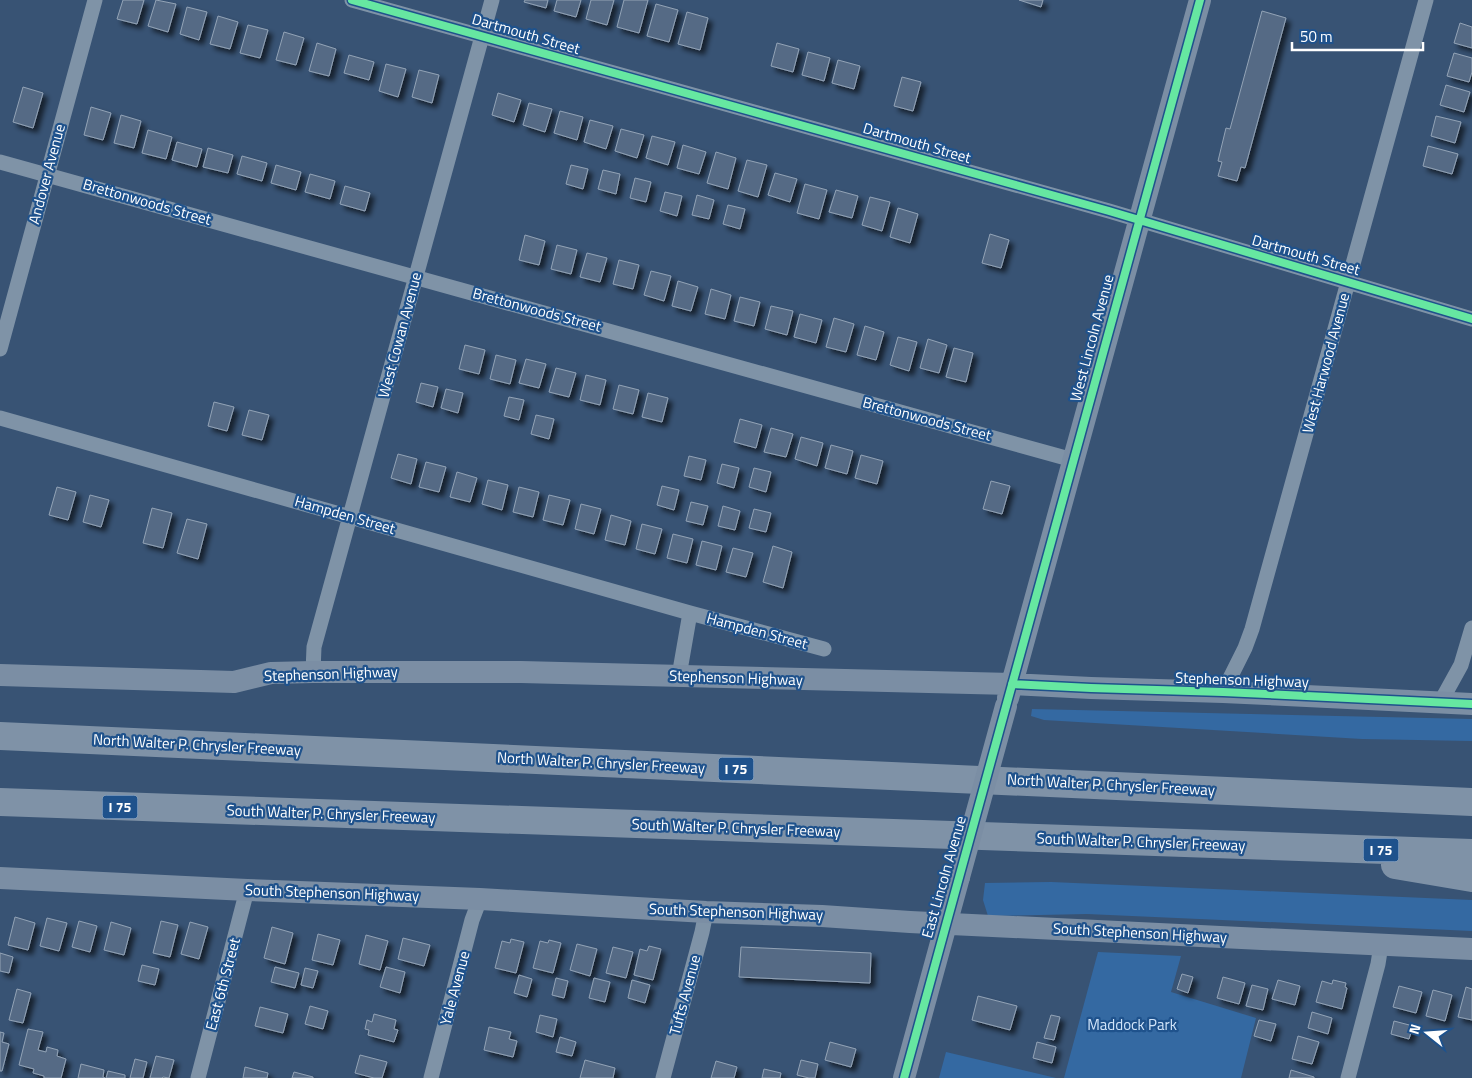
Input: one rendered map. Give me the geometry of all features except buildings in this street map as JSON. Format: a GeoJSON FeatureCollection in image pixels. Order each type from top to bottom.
{"type":"FeatureCollection","features":[{"type":"Feature","properties":{"kind":"highway","name":"North Walter P. Chrysler Freeway"},"geometry":{"type":"LineString","coordinates":[[0,736],[1472,802]]}},
{"type":"Feature","properties":{"kind":"highway","name":"South Walter P. Chrysler Freeway"},"geometry":{"type":"LineString","coordinates":[[0,802],[1472,853]]}},
{"type":"Feature","properties":{"kind":"highway"},"geometry":{"type":"LineString","coordinates":[[0,821],[240,811]]}},
{"type":"Feature","properties":{"kind":"highway"},"geometry":{"type":"LineString","coordinates":[[1290,848],[1472,878]]}},
{"type":"Feature","properties":{"kind":"main road","name":"West Lincoln Avenue"},"geometry":{"type":"LineString","coordinates":[[1012,684],[1200,0]]}},
{"type":"Feature","properties":{"kind":"main road","name":"Stephenson Highway"},"geometry":{"type":"LineString","coordinates":[[0,675],[234,682],[271,673],[521,672],[981,685],[1012,684],[1472,704]]}},
{"type":"Feature","properties":{"kind":"main road","name":"East Lincoln Avenue"},"geometry":{"type":"LineString","coordinates":[[904,1078],[1012,684]]}},
{"type":"Feature","properties":{"kind":"main road","name":"South Stephenson Highway"},"geometry":{"type":"LineString","coordinates":[[0,878],[480,899],[706,912],[822,916],[946,924],[1472,949]]}},
{"type":"Feature","properties":{"kind":"street","name":"Andover Avenue"},"geometry":{"type":"LineString","coordinates":[[0,349],[95,0]]}},
{"type":"Feature","properties":{"kind":"street","name":"Dartmouth Street"},"geometry":{"type":"LineString","coordinates":[[352,0],[1139,220],[1472,319]]}},
{"type":"Feature","properties":{"kind":"street","name":"West Cowan Avenue"},"geometry":{"type":"LineString","coordinates":[[313,672],[314,647],[492,0]]}},
{"type":"Feature","properties":{"kind":"street","name":"West Harwood Avenue"},"geometry":{"type":"LineString","coordinates":[[1223,692],[1245,648],[1252,629],[1426,0]]}},
{"type":"Feature","properties":{"kind":"street","name":"Brettonwoods Street"},"geometry":{"type":"LineString","coordinates":[[0,162],[1073,460]]}},
{"type":"Feature","properties":{"kind":"street","name":"Hampden Street"},"geometry":{"type":"LineString","coordinates":[[0,418],[690,613],[824,649]]}},
{"type":"Feature","properties":{"kind":"street","name":"Hampden Street"},"geometry":{"type":"LineString","coordinates":[[679,676],[690,613]]}},
{"type":"Feature","properties":{"kind":"street"},"geometry":{"type":"LineString","coordinates":[[1440,703],[1461,665],[1472,628]]}},
{"type":"Feature","properties":{"kind":"street","name":"East 6th Street"},"geometry":{"type":"LineString","coordinates":[[198,1078],[247,890]]}},
{"type":"Feature","properties":{"kind":"street","name":"Yale Avenue"},"geometry":{"type":"LineString","coordinates":[[431,1078],[472,920],[480,899]]}},
{"type":"Feature","properties":{"kind":"street","name":"Tufts Avenue"},"geometry":{"type":"LineString","coordinates":[[663,1078],[706,912]]}},
{"type":"Feature","properties":{"kind":"street"},"geometry":{"type":"LineString","coordinates":[[1348,1078],[1378,964],[1381,945]]}},
{"type":"Feature","properties":{"kind":"green space"},"geometry":{"type":"Polygon","coordinates":[[[1032,709],[1472,719],[1472,741],[1362,739],[1044,720],[1031,716],[1032,709]]]}},
{"type":"Feature","properties":{"kind":"green space"},"geometry":{"type":"Polygon","coordinates":[[[1051,882],[1472,900],[1472,931],[1087,914],[988,916],[983,900],[985,883],[1051,882]]]}},
{"type":"Feature","properties":{"kind":"green space","name":"Maddock Park"},"geometry":{"type":"Polygon","coordinates":[[[1098,952],[1181,956],[1171,992],[1256,1018],[1241,1078],[1064,1078],[1098,952]]]}},
{"type":"Feature","properties":{"kind":"green space"},"geometry":{"type":"Polygon","coordinates":[[[946,1052],[1056,1078],[939,1078],[946,1052]]]}},
{"type":"Feature","properties":{"kind":"cycle path"},"geometry":{"type":"LineString","coordinates":[[352,0],[1109,211],[1472,319]]}},
{"type":"Feature","properties":{"kind":"cycle path"},"geometry":{"type":"LineString","coordinates":[[904,1078],[1200,0]]}},
{"type":"Feature","properties":{"kind":"cycle path"},"geometry":{"type":"LineString","coordinates":[[1012,684],[1472,704]]}}]}
